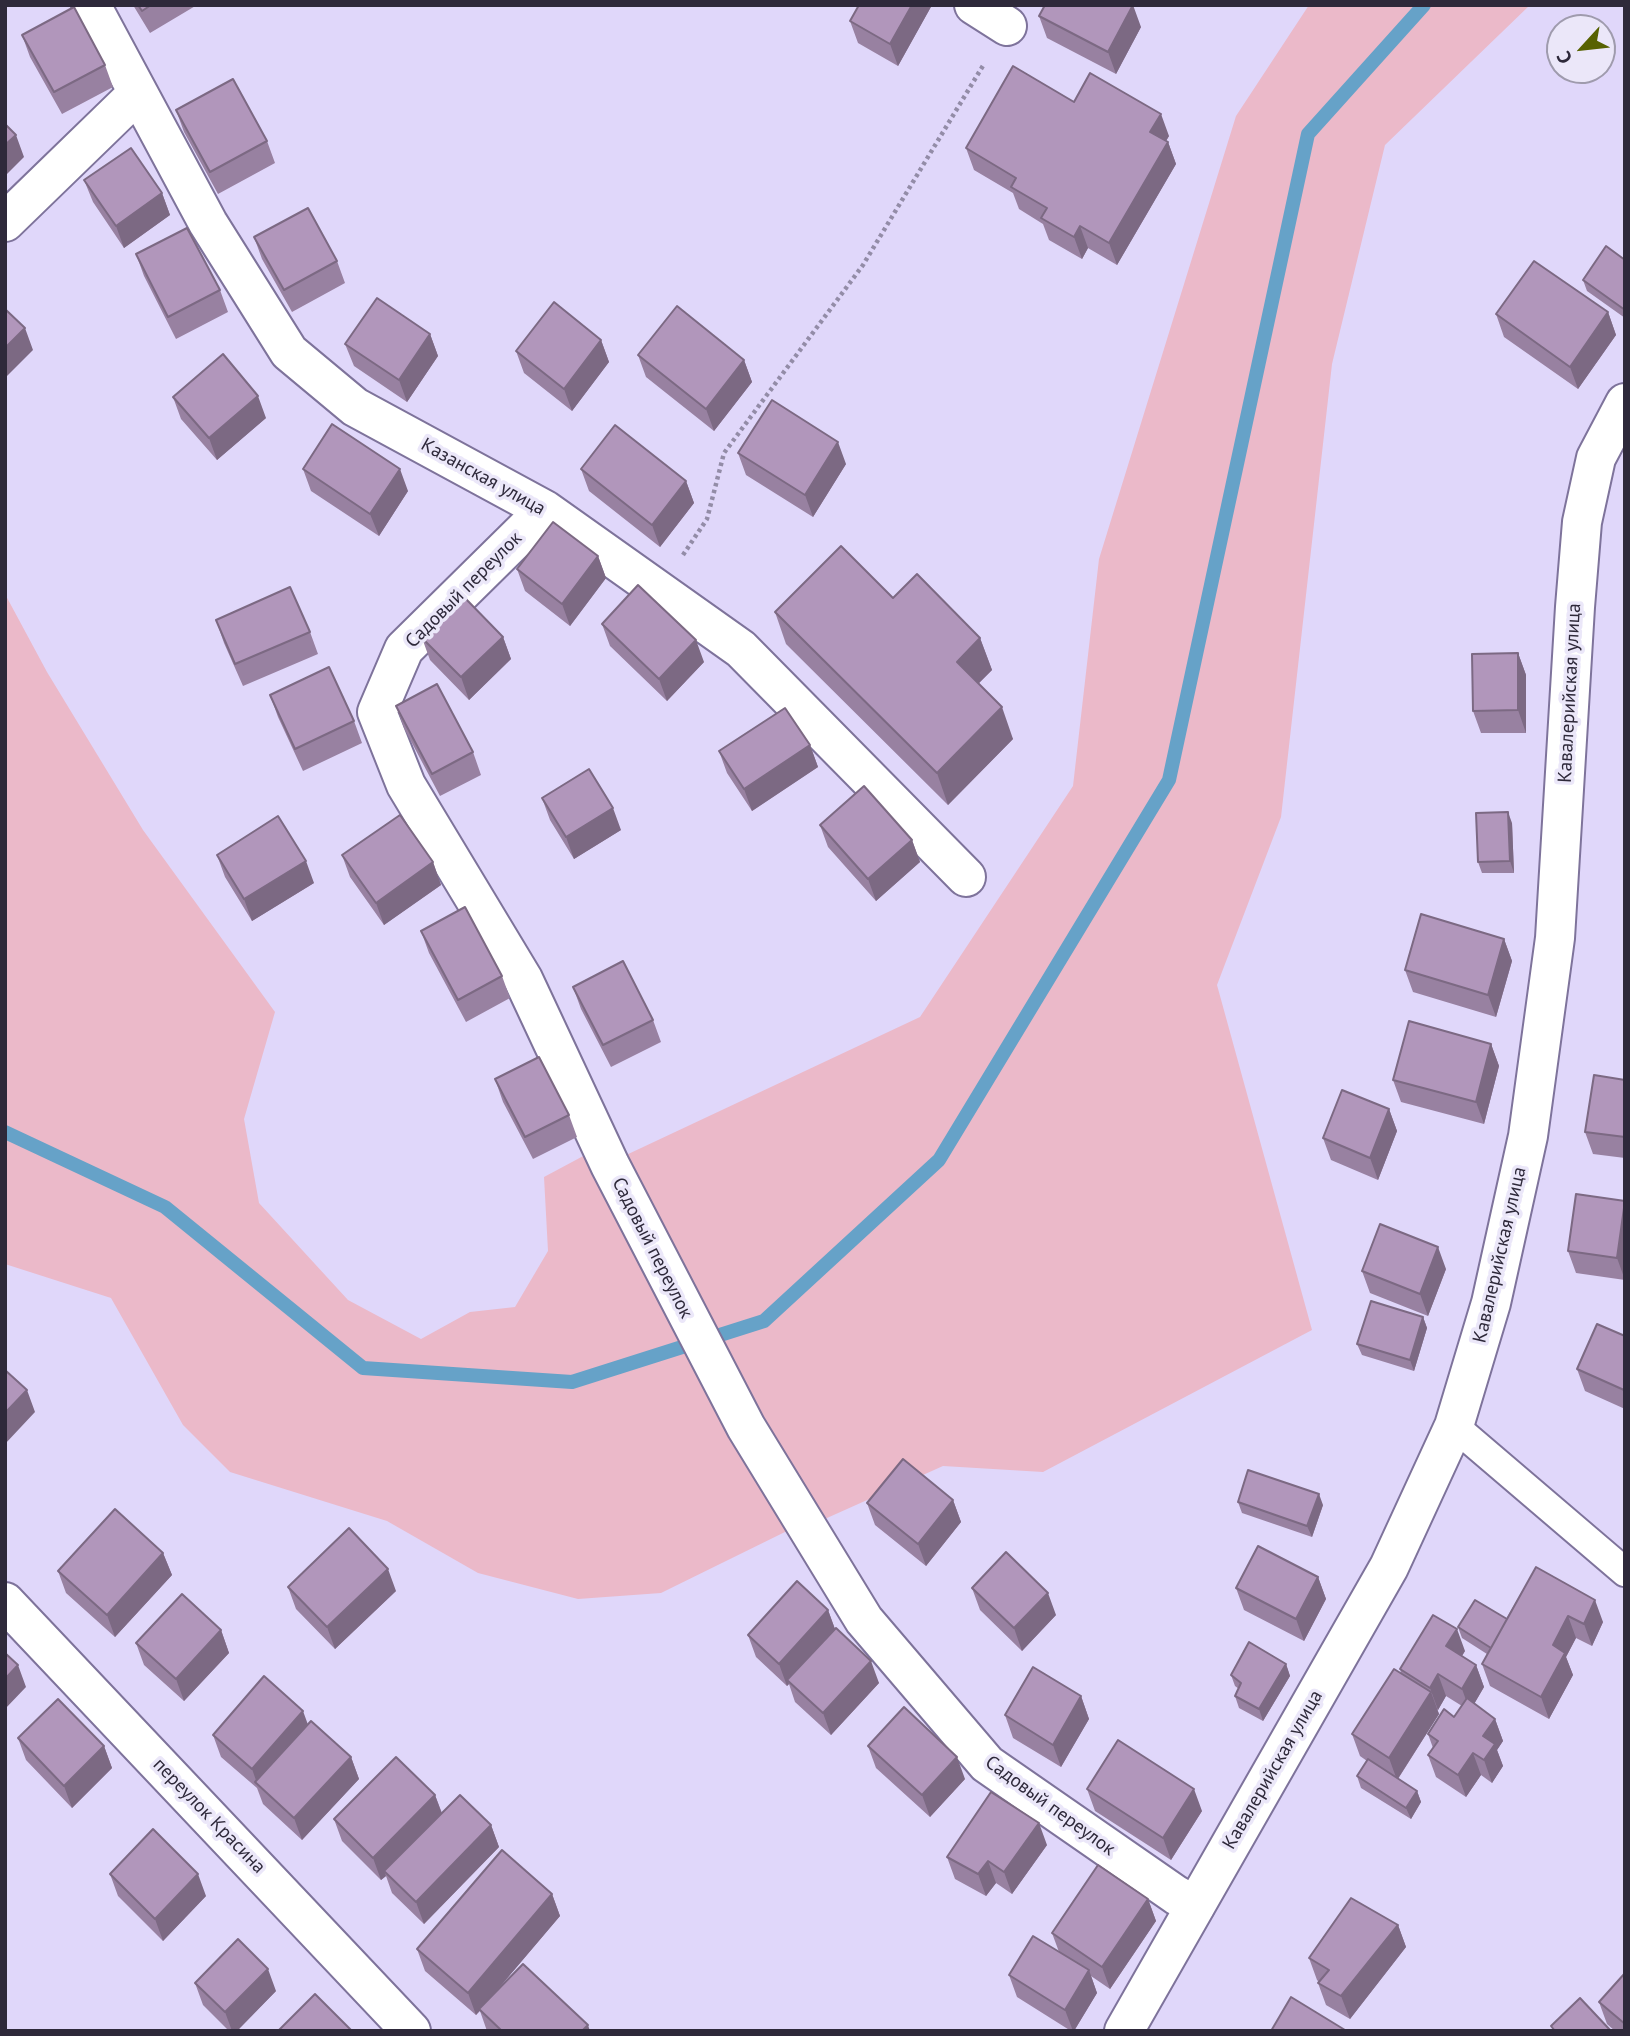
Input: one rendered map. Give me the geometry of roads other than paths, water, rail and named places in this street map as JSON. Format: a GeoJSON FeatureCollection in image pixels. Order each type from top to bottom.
{"type":"FeatureCollection","features":[{"type":"Feature","properties":{"kind":"street","name":"Казанская улица"},"geometry":{"type":"LineString","coordinates":[[91,5],[208,223],[289,352],[355,407],[545,510],[741,649],[966,877]]}},
{"type":"Feature","properties":{"kind":"street"},"geometry":{"type":"LineString","coordinates":[[974,5],[1007,26]]}},
{"type":"Feature","properties":{"kind":"street"},"geometry":{"type":"LineString","coordinates":[[5,222],[138,93]]}},
{"type":"Feature","properties":{"kind":"street","name":"Кавалерийская улица"},"geometry":{"type":"LineString","coordinates":[[1124,2031],[1389,1567],[1454,1426],[1491,1303],[1528,1136],[1555,938],[1574,607],[1582,522],[1596,458],[1625,402]]}},
{"type":"Feature","properties":{"kind":"street","name":"Садовый переулок"},"geometry":{"type":"LineString","coordinates":[[545,510],[404,649],[377,712],[406,785],[523,979],[610,1165],[746,1427],[864,1620],[987,1764],[1195,1906]]}},
{"type":"Feature","properties":{"kind":"street","name":"переулок Красина"},"geometry":{"type":"LineString","coordinates":[[5,1602],[411,2031]]}},
{"type":"Feature","properties":{"kind":"lane"},"geometry":{"type":"LineString","coordinates":[[1454,1426],[1625,1572]]}},
{"type":"Feature","properties":{"kind":"waterway"},"geometry":{"type":"LineString","coordinates":[[5,1132],[165,1207],[363,1368],[572,1382],[764,1321],[939,1160],[1169,780],[1308,134],[1424,5]]}}]}
